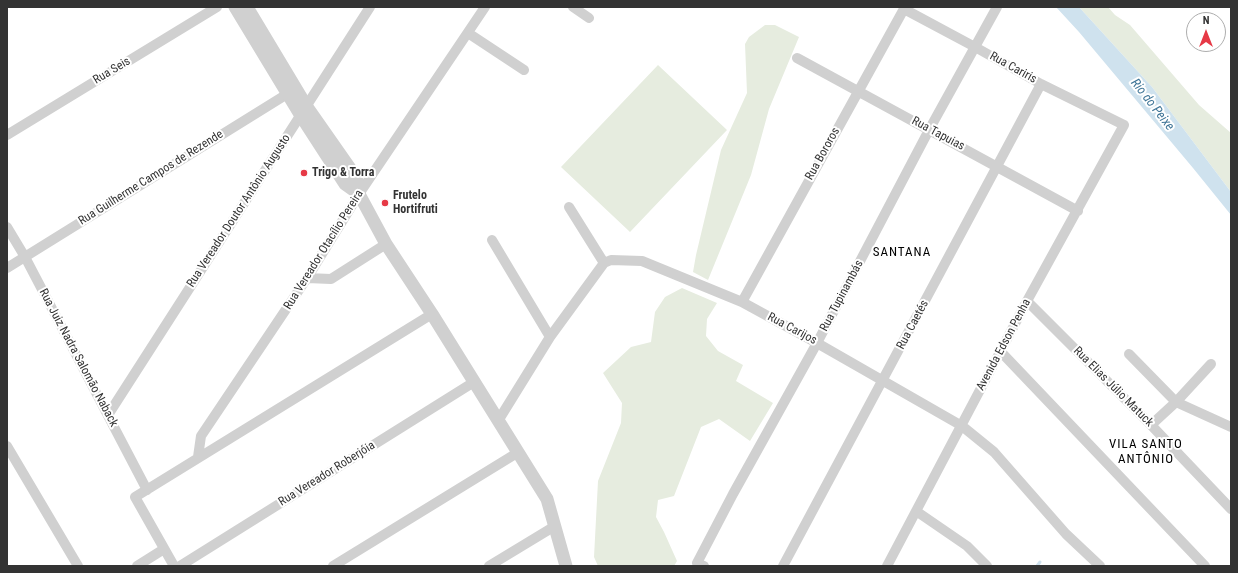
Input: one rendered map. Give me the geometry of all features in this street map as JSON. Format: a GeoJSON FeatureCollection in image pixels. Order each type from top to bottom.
{"type":"FeatureCollection","features":[{"type":"Feature","properties":{"kind":"street","name":"Rua Seis"},"geometry":{"type":"LineString","coordinates":[[7,135],[217,7]]}},
{"type":"Feature","properties":{"kind":"street"},"geometry":{"type":"LineString","coordinates":[[235,7],[292,91]]}},
{"type":"Feature","properties":{"kind":"street"},"geometry":{"type":"LineString","coordinates":[[247,7],[304,111],[356,177],[359,194],[386,244],[432,314],[547,499],[566,566]]}},
{"type":"Feature","properties":{"kind":"street","name":"Rua Vereador Doutor Antônio Augusto"},"geometry":{"type":"LineString","coordinates":[[108,415],[370,7]]}},
{"type":"Feature","properties":{"kind":"street","name":"Rua Vereador Otacílio Pereira"},"geometry":{"type":"LineString","coordinates":[[198,457],[201,436],[307,278],[359,194],[485,7]]}},
{"type":"Feature","properties":{"kind":"street"},"geometry":{"type":"LineString","coordinates":[[573,7],[589,18]]}},
{"type":"Feature","properties":{"kind":"street","name":"Rua Tupinambás"},"geometry":{"type":"LineString","coordinates":[[700,564],[733,494],[817,343],[929,130],[997,7]]}},
{"type":"Feature","properties":{"kind":"street","name":"Rua Cariris"},"geometry":{"type":"LineString","coordinates":[[905,8],[1041,84],[1124,125]]}},
{"type":"Feature","properties":{"kind":"street","name":"Rua Bororos"},"geometry":{"type":"LineString","coordinates":[[742,302],[905,8]]}},
{"type":"Feature","properties":{"kind":"street"},"geometry":{"type":"LineString","coordinates":[[468,32],[524,70]]}},
{"type":"Feature","properties":{"kind":"street","name":"Rua Tapuias"},"geometry":{"type":"LineString","coordinates":[[797,58],[1078,211]]}},
{"type":"Feature","properties":{"kind":"street","name":"Rua Caetés"},"geometry":{"type":"LineString","coordinates":[[783,566],[884,380],[996,166],[1041,84]]}},
{"type":"Feature","properties":{"kind":"street","name":"Rua Guilherme Campos de Rezende"},"geometry":{"type":"LineString","coordinates":[[7,268],[292,91]]}},
{"type":"Feature","properties":{"kind":"street","name":"Avenida Edson Penha"},"geometry":{"type":"LineString","coordinates":[[887,566],[1027,301],[1078,211],[1124,125]]}},
{"type":"Feature","properties":{"kind":"street"},"geometry":{"type":"LineString","coordinates":[[498,421],[550,337],[607,262],[569,207]]}},
{"type":"Feature","properties":{"kind":"street","name":"Rua Juiz Nadra Salomão Naback"},"geometry":{"type":"LineString","coordinates":[[7,227],[25,257],[147,490]]}},
{"type":"Feature","properties":{"kind":"street"},"geometry":{"type":"LineString","coordinates":[[492,240],[550,337]]}},
{"type":"Feature","properties":{"kind":"street"},"geometry":{"type":"LineString","coordinates":[[307,278],[331,279],[386,244]]}},
{"type":"Feature","properties":{"kind":"street","name":"Rua Carijos"},"geometry":{"type":"LineString","coordinates":[[607,262],[642,261],[742,302],[884,380],[962,426],[994,452],[1066,534],[1100,566]]}},
{"type":"Feature","properties":{"kind":"street","name":"Rua Elias Júlio Matuck"},"geometry":{"type":"LineString","coordinates":[[1027,301],[1151,425],[1231,509]]}},
{"type":"Feature","properties":{"kind":"street"},"geometry":{"type":"LineString","coordinates":[[174,566],[135,497],[432,314]]}},
{"type":"Feature","properties":{"kind":"street"},"geometry":{"type":"LineString","coordinates":[[1001,352],[1205,566]]}},
{"type":"Feature","properties":{"kind":"street"},"geometry":{"type":"LineString","coordinates":[[1129,354],[1176,402],[1231,427]]}},
{"type":"Feature","properties":{"kind":"street"},"geometry":{"type":"LineString","coordinates":[[1151,425],[1176,402],[1211,364]]}},
{"type":"Feature","properties":{"kind":"street","name":"Rua Vereador Roberjóia"},"geometry":{"type":"LineString","coordinates":[[180,566],[474,382]]}},
{"type":"Feature","properties":{"kind":"street"},"geometry":{"type":"LineString","coordinates":[[7,446],[78,566]]}},
{"type":"Feature","properties":{"kind":"street"},"geometry":{"type":"LineString","coordinates":[[333,566],[517,453]]}},
{"type":"Feature","properties":{"kind":"street"},"geometry":{"type":"LineString","coordinates":[[916,511],[967,546],[987,566]]}},
{"type":"Feature","properties":{"kind":"street"},"geometry":{"type":"LineString","coordinates":[[489,566],[555,526]]}},
{"type":"Feature","properties":{"kind":"street"},"geometry":{"type":"LineString","coordinates":[[138,566],[164,549]]}},
{"type":"Feature","properties":{"kind":"shaded area"},"geometry":{"type":"Polygon","coordinates":[[[1079,7],[1108,7],[1115,15],[1130,25],[1199,105],[1231,133],[1231,192],[1152,87],[1079,7]]]}},
{"type":"Feature","properties":{"kind":"shaded area"},"geometry":{"type":"Polygon","coordinates":[[[765,25],[775,25],[799,37],[769,109],[751,175],[708,280],[693,272],[696,255],[721,150],[747,93],[745,44],[749,37],[765,25]]]}},
{"type":"Feature","properties":{"kind":"shaded area"},"geometry":{"type":"Polygon","coordinates":[[[658,65],[727,130],[630,232],[561,167],[658,65]]]}},
{"type":"Feature","properties":{"kind":"shaded area"},"geometry":{"type":"Polygon","coordinates":[[[682,288],[717,303],[707,319],[706,336],[718,351],[743,365],[736,381],[773,403],[750,441],[719,419],[701,427],[674,496],[658,500],[656,517],[677,561],[674,566],[598,566],[594,557],[598,481],[621,423],[622,403],[603,373],[631,347],[651,342],[655,312],[665,297],[682,288]]]}},
{"type":"Feature","properties":{"kind":"water","name":"Rio do Peixe"},"geometry":{"type":"Polygon","coordinates":[[[1056,7],[1079,7],[1152,87],[1231,192],[1231,215],[1079,32],[1056,7]]]}},
{"type":"Feature","properties":{"kind":"waterway"},"geometry":{"type":"LineString","coordinates":[[1037,566],[1040,562]]}},
{"type":"Feature","properties":{"kind":"place","name":"Trigo & Torra"},"geometry":{"type":"Point","coordinates":[304,173]}},
{"type":"Feature","properties":{"kind":"place","name":"Frutelo Hortifruti"},"geometry":{"type":"Point","coordinates":[385,203]}},
{"type":"Feature","properties":{"kind":"district","name":"SANTANA"},"geometry":{"type":"Point","coordinates":[902,253]}},
{"type":"Feature","properties":{"kind":"district","name":"VILA SANTO ANTÔNIO"},"geometry":{"type":"Point","coordinates":[1146,452]}}]}
